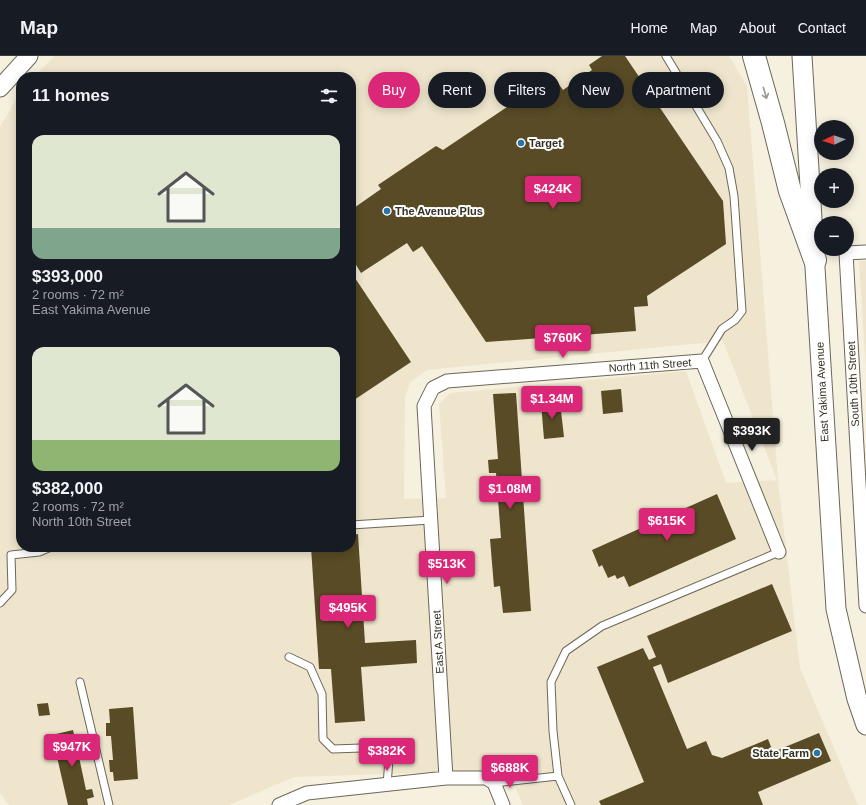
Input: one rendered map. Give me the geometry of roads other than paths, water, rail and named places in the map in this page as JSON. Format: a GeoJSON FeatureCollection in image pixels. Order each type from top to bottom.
{"type":"FeatureCollection","features":[{"type":"Feature","properties":{"kind":"highway"},"geometry":{"type":"LineString","coordinates":[[754,56],[790,191],[815,260]]}},
{"type":"Feature","properties":{"kind":"main road","name":"East Yakima Avenue"},"geometry":{"type":"LineString","coordinates":[[802,56],[836,609],[857,699],[866,725]]}},
{"type":"Feature","properties":{"kind":"street"},"geometry":{"type":"LineString","coordinates":[[0,88],[29,56]]}},
{"type":"Feature","properties":{"kind":"street","name":"South 10th Street"},"geometry":{"type":"LineString","coordinates":[[866,252],[846,253],[866,606]]}},
{"type":"Feature","properties":{"kind":"street"},"geometry":{"type":"LineString","coordinates":[[702,361],[779,552]]}},
{"type":"Feature","properties":{"kind":"street","name":"North 11th Street"},"geometry":{"type":"LineString","coordinates":[[433,388],[447,381],[702,361]]}},
{"type":"Feature","properties":{"kind":"street","name":"East A Street"},"geometry":{"type":"LineString","coordinates":[[433,388],[424,406],[446,778]]}},
{"type":"Feature","properties":{"kind":"street"},"geometry":{"type":"LineString","coordinates":[[279,805],[307,793],[446,778],[486,778],[494,783],[503,805]]}},
{"type":"Feature","properties":{"kind":"lane"},"geometry":{"type":"LineString","coordinates":[[666,56],[717,142],[729,168],[734,196],[742,311],[735,320],[722,329],[702,361]]}},
{"type":"Feature","properties":{"kind":"lane"},"geometry":{"type":"LineString","coordinates":[[356,525],[431,520]]}},
{"type":"Feature","properties":{"kind":"lane"},"geometry":{"type":"LineString","coordinates":[[0,604],[12,590],[11,555],[39,552]]}},
{"type":"Feature","properties":{"kind":"lane"},"geometry":{"type":"LineString","coordinates":[[571,805],[558,776],[553,731],[551,682],[566,651],[602,626],[779,552]]}},
{"type":"Feature","properties":{"kind":"lane"},"geometry":{"type":"LineString","coordinates":[[289,657],[310,667],[322,694],[323,739],[333,749],[390,747],[387,784]]}},
{"type":"Feature","properties":{"kind":"lane"},"geometry":{"type":"LineString","coordinates":[[80,682],[109,805]]}},
{"type":"Feature","properties":{"kind":"lane"},"geometry":{"type":"LineString","coordinates":[[494,783],[558,776]]}},
{"type":"Feature","properties":{"kind":"place","name":"Target"},"geometry":{"type":"Point","coordinates":[521,143]}},
{"type":"Feature","properties":{"kind":"place","name":"The Avenue Plus"},"geometry":{"type":"Point","coordinates":[387,211]}},
{"type":"Feature","properties":{"kind":"place","name":"State Farm"},"geometry":{"type":"Point","coordinates":[817,753]}}]}
